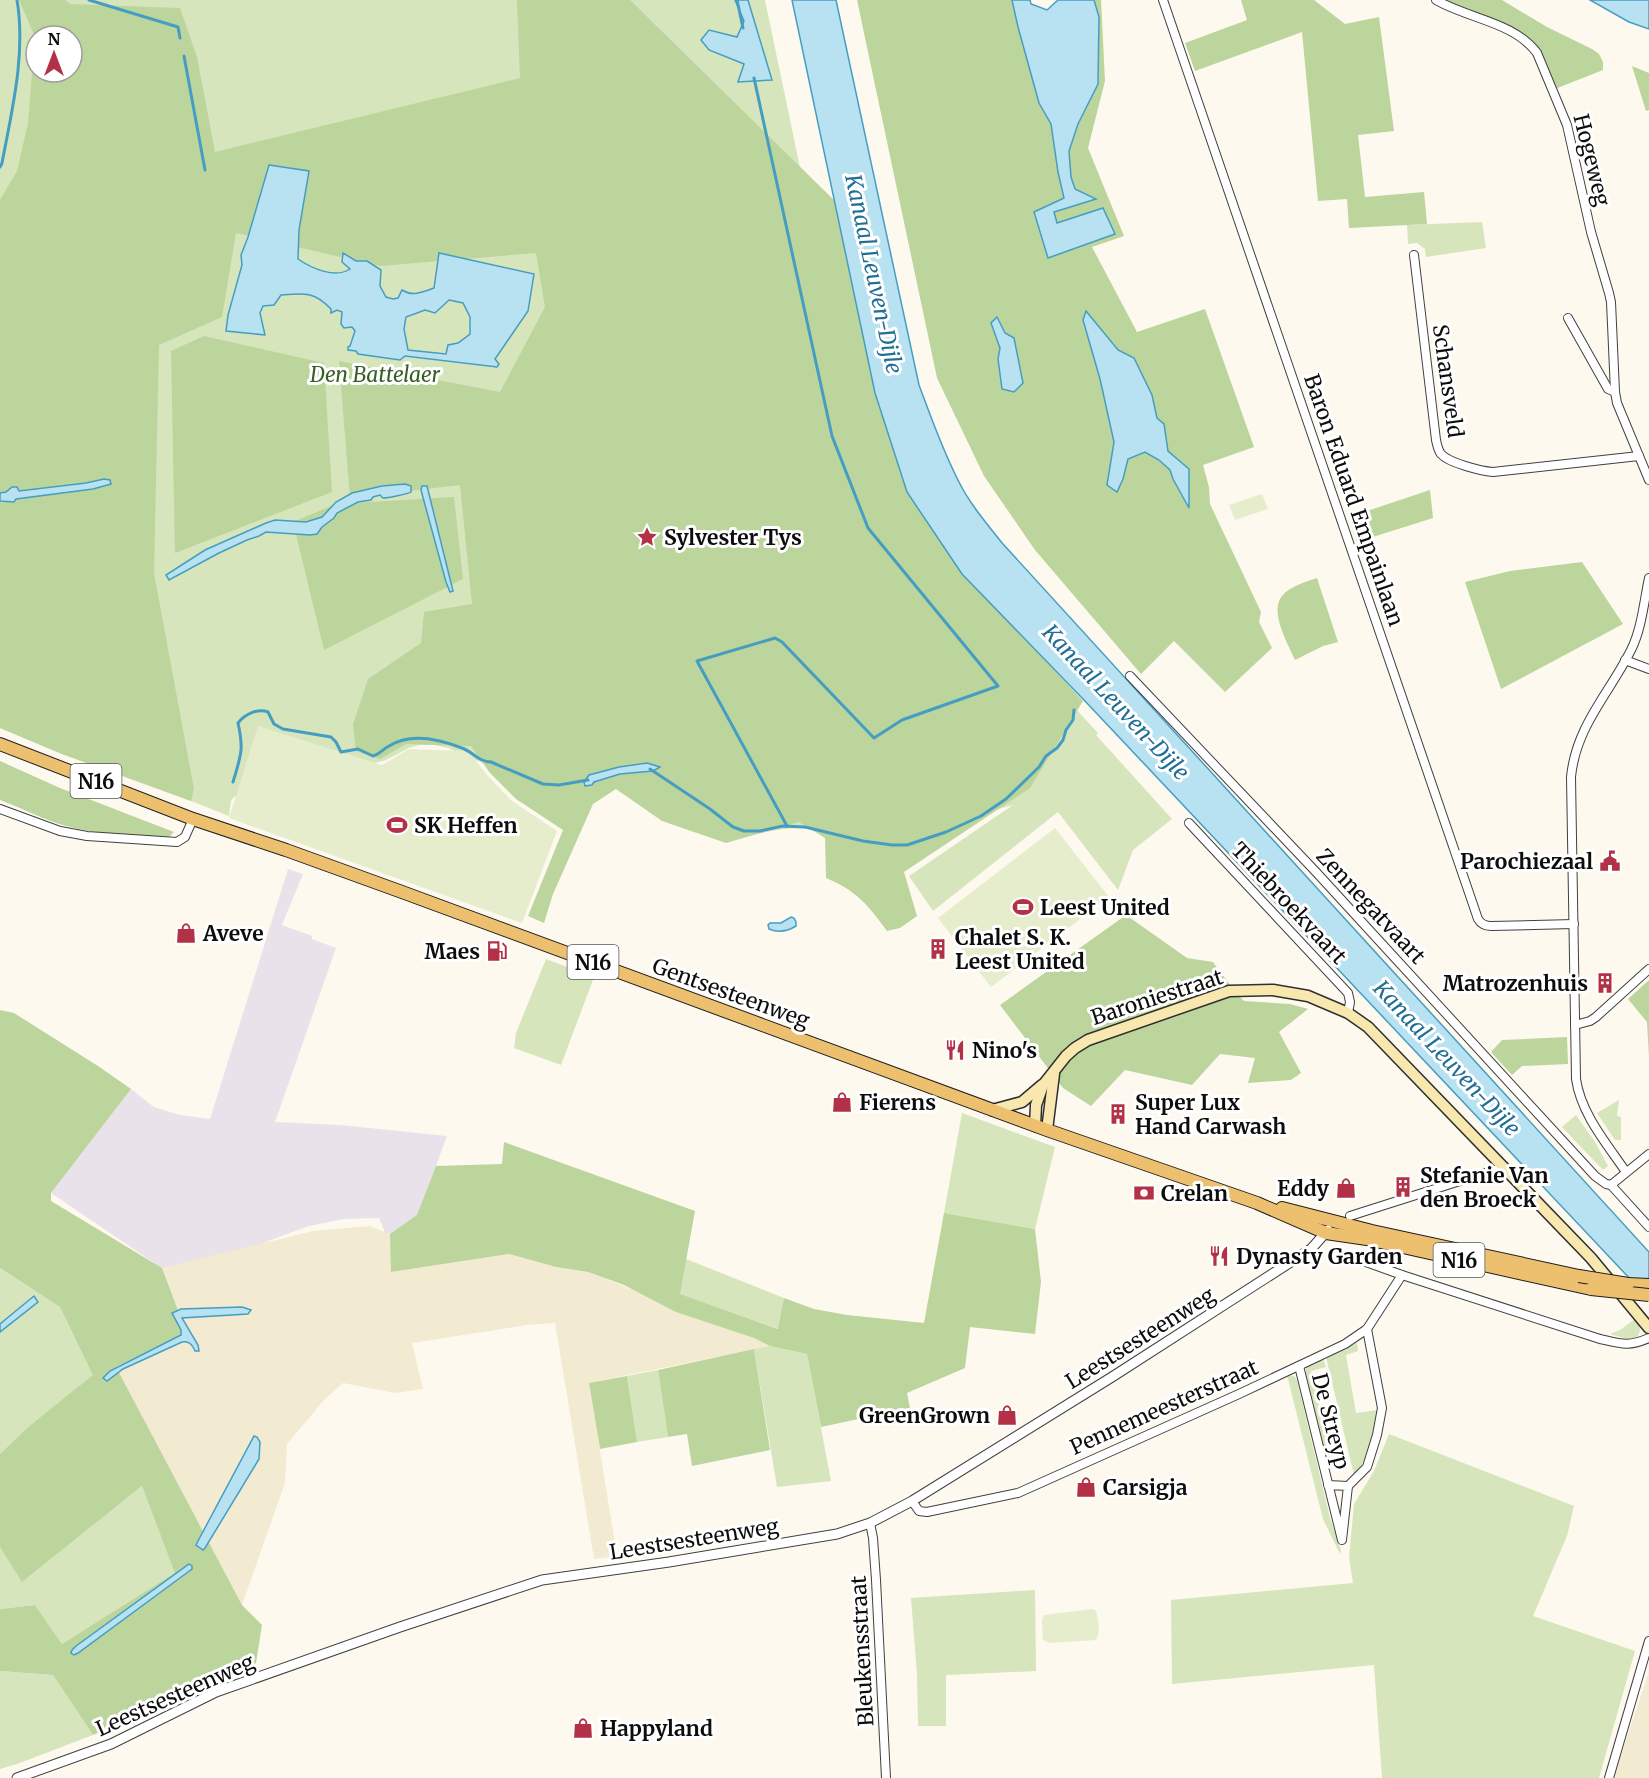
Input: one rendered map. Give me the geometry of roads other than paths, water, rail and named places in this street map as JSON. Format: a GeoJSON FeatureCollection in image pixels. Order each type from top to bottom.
{"type":"FeatureCollection","features":[{"type":"Feature","properties":{"kind":"main road","name":"Gentsesteenweg"},"geometry":{"type":"LineString","coordinates":[[0,744],[193,819],[402,892],[1041,1128],[1257,1203],[1326,1233],[1367,1239],[1591,1289],[1649,1295]]}},
{"type":"Feature","properties":{"kind":"main road","name":"Baroniestraat"},"geometry":{"type":"LineString","coordinates":[[1041,1128],[1036,1105],[1043,1085],[1071,1052],[1088,1040],[1229,991],[1273,990],[1326,1002],[1348,1013],[1368,1027],[1591,1258],[1649,1328]]}},
{"type":"Feature","properties":{"kind":"main road"},"geometry":{"type":"LineString","coordinates":[[1041,1128],[1054,1072]]}},
{"type":"Feature","properties":{"kind":"main road"},"geometry":{"type":"LineString","coordinates":[[992,1110],[1022,1102],[1043,1085]]}},
{"type":"Feature","properties":{"kind":"main road","name":"Gentsesteenweg"},"geometry":{"type":"LineString","coordinates":[[1257,1203],[1579,1276],[1649,1285]]}},
{"type":"Feature","properties":{"kind":"street","name":"Baron Eduard Empainlaan"},"geometry":{"type":"LineString","coordinates":[[1163,0],[1478,919],[1485,926],[1574,924]]}},
{"type":"Feature","properties":{"kind":"street","name":"Hogeweg"},"geometry":{"type":"LineString","coordinates":[[1436,0],[1455,10],[1518,34],[1537,53],[1566,125],[1591,232],[1609,293],[1617,403],[1649,480]]}},
{"type":"Feature","properties":{"kind":"street","name":"Schansveld"},"geometry":{"type":"LineString","coordinates":[[1414,255],[1436,440],[1441,454],[1446,458],[1492,472],[1639,456]]}},
{"type":"Feature","properties":{"kind":"street","name":"Hogeweg"},"geometry":{"type":"LineString","coordinates":[[1568,318],[1608,389],[1615,392]]}},
{"type":"Feature","properties":{"kind":"street"},"geometry":{"type":"LineString","coordinates":[[1626,1172],[1588,1116],[1578,1092],[1571,777],[1583,730],[1635,640],[1649,578]]}},
{"type":"Feature","properties":{"kind":"street"},"geometry":{"type":"LineString","coordinates":[[1625,660],[1649,669]]}},
{"type":"Feature","properties":{"kind":"street","name":"Zennegatvaart"},"geometry":{"type":"LineString","coordinates":[[1130,676],[1316,872],[1595,1176],[1611,1185],[1649,1227]]}},
{"type":"Feature","properties":{"kind":"street"},"geometry":{"type":"LineString","coordinates":[[0,809],[60,831],[87,836],[177,842],[185,837],[193,819]]}},
{"type":"Feature","properties":{"kind":"street","name":"Thiebroekvaart"},"geometry":{"type":"LineString","coordinates":[[1189,823],[1348,993],[1350,1002],[1348,1013]]}},
{"type":"Feature","properties":{"kind":"street"},"geometry":{"type":"LineString","coordinates":[[1575,1025],[1596,1017],[1649,969]]}},
{"type":"Feature","properties":{"kind":"street"},"geometry":{"type":"LineString","coordinates":[[1611,1185],[1649,1154]]}},
{"type":"Feature","properties":{"kind":"street"},"geometry":{"type":"LineString","coordinates":[[1350,1216],[1504,1167]]}},
{"type":"Feature","properties":{"kind":"street","name":"Leestsesteenweg"},"geometry":{"type":"LineString","coordinates":[[17,1778],[111,1744],[216,1692],[542,1580],[784,1544],[837,1534],[870,1523],[912,1501],[1293,1262],[1311,1250],[1334,1222]]}},
{"type":"Feature","properties":{"kind":"street"},"geometry":{"type":"LineString","coordinates":[[1352,1257],[1600,1339],[1622,1344],[1635,1344],[1649,1338]]}},
{"type":"Feature","properties":{"kind":"street","name":"Pennemeesterstraat"},"geometry":{"type":"LineString","coordinates":[[912,1501],[919,1511],[927,1512],[1018,1493],[1299,1366],[1345,1344],[1367,1329],[1402,1275]]}},
{"type":"Feature","properties":{"kind":"street"},"geometry":{"type":"LineString","coordinates":[[1348,1486],[1367,1467],[1377,1436],[1382,1408],[1367,1329]]}},
{"type":"Feature","properties":{"kind":"street","name":"De Streyp"},"geometry":{"type":"LineString","coordinates":[[1299,1366],[1328,1485],[1342,1540],[1348,1486],[1328,1485]]}},
{"type":"Feature","properties":{"kind":"street","name":"Bleukensstraat"},"geometry":{"type":"LineString","coordinates":[[870,1523],[876,1580],[886,1778]]}},
{"type":"Feature","properties":{"kind":"street"},"geometry":{"type":"LineString","coordinates":[[1609,1778],[1649,1641]]}},
{"type":"Feature","properties":{"kind":"water"},"geometry":{"type":"Polygon","coordinates":[[[735,0],[748,0],[772,80],[738,82],[744,64],[709,50],[701,40],[709,30],[737,37],[744,21],[735,0]]]}},
{"type":"Feature","properties":{"kind":"water","name":"Kanaal Leuven-Dijle"},"geometry":{"type":"Polygon","coordinates":[[[792,0],[836,0],[919,385],[947,457],[967,497],[1003,544],[1649,1252],[1649,1299],[1084,700],[962,574],[907,492],[875,393],[792,0]]]}},
{"type":"Feature","properties":{"kind":"water"},"geometry":{"type":"Polygon","coordinates":[[[1012,0],[1030,0],[1031,4],[1047,10],[1058,0],[1094,0],[1099,17],[1098,84],[1078,124],[1069,151],[1071,177],[1075,189],[1096,199],[1054,212],[1057,223],[1103,208],[1115,234],[1048,258],[1034,212],[1064,198],[1051,124],[1039,103],[1012,0]]]}},
{"type":"Feature","properties":{"kind":"water"},"geometry":{"type":"Polygon","coordinates":[[[1590,0],[1649,0],[1649,29],[1629,22],[1590,0]]]}},
{"type":"Feature","properties":{"kind":"water"},"geometry":{"type":"Polygon","coordinates":[[[269,165],[309,171],[299,230],[298,259],[316,269],[330,273],[350,269],[342,262],[343,253],[356,261],[367,261],[381,270],[380,286],[386,297],[393,299],[398,298],[402,290],[414,293],[434,288],[439,253],[534,274],[528,311],[495,359],[499,364],[497,367],[405,356],[400,360],[358,354],[356,351],[348,350],[355,331],[352,327],[344,328],[341,324],[342,312],[337,310],[331,313],[331,309],[325,303],[308,294],[281,295],[274,305],[263,306],[260,313],[265,335],[226,331],[228,315],[242,265],[241,255],[269,165]],[[449,300],[435,313],[425,310],[406,317],[404,329],[408,350],[446,354],[448,345],[458,343],[470,334],[470,317],[463,303],[449,300]]]}},
{"type":"Feature","properties":{"kind":"water"},"geometry":{"type":"Polygon","coordinates":[[[1086,311],[1118,350],[1134,358],[1152,395],[1157,418],[1164,424],[1168,451],[1189,469],[1189,508],[1170,470],[1145,452],[1128,459],[1117,492],[1107,485],[1114,442],[1100,379],[1083,320],[1086,311]]]}},
{"type":"Feature","properties":{"kind":"water"},"geometry":{"type":"Polygon","coordinates":[[[997,317],[1005,333],[1014,338],[1023,383],[1014,392],[1002,389],[998,359],[1000,348],[991,323],[997,317]]]}},
{"type":"Feature","properties":{"kind":"water"},"geometry":{"type":"Polygon","coordinates":[[[110,480],[111,484],[93,489],[16,499],[14,502],[0,501],[0,493],[12,487],[17,487],[19,491],[110,480]]]}},
{"type":"Feature","properties":{"kind":"water"},"geometry":{"type":"Polygon","coordinates":[[[405,484],[411,486],[411,492],[386,498],[380,495],[371,500],[358,502],[337,513],[317,534],[266,532],[219,553],[169,580],[166,575],[205,550],[266,523],[275,520],[306,522],[322,517],[336,502],[352,493],[382,486],[405,484]]]}},
{"type":"Feature","properties":{"kind":"water"},"geometry":{"type":"Polygon","coordinates":[[[422,486],[427,486],[453,591],[450,592],[421,490],[422,486]]]}},
{"type":"Feature","properties":{"kind":"water"},"geometry":{"type":"Polygon","coordinates":[[[647,763],[660,767],[653,771],[620,774],[585,786],[584,782],[589,775],[647,763]]]}},
{"type":"Feature","properties":{"kind":"water"},"geometry":{"type":"Polygon","coordinates":[[[791,917],[796,922],[793,928],[779,931],[769,929],[770,923],[781,923],[791,917]]]}},
{"type":"Feature","properties":{"kind":"water"},"geometry":{"type":"Polygon","coordinates":[[[34,1296],[38,1302],[0,1332],[0,1324],[34,1296]]]}},
{"type":"Feature","properties":{"kind":"water"},"geometry":{"type":"Polygon","coordinates":[[[242,1307],[251,1310],[248,1314],[182,1318],[198,1345],[199,1351],[195,1351],[188,1343],[182,1342],[123,1369],[107,1381],[103,1378],[110,1371],[181,1335],[181,1330],[172,1313],[181,1309],[242,1307]]]}},
{"type":"Feature","properties":{"kind":"water"},"geometry":{"type":"Polygon","coordinates":[[[254,1436],[260,1442],[259,1459],[203,1550],[196,1545],[254,1436]]]}},
{"type":"Feature","properties":{"kind":"water"},"geometry":{"type":"Polygon","coordinates":[[[189,1564],[192,1569],[78,1653],[74,1655],[71,1653],[76,1646],[189,1564]]]}},
{"type":"Feature","properties":{"kind":"waterway"},"geometry":{"type":"LineString","coordinates":[[0,167],[14,102],[19,61],[17,0]]}},
{"type":"Feature","properties":{"kind":"waterway"},"geometry":{"type":"LineString","coordinates":[[89,0],[178,27],[180,38]]}},
{"type":"Feature","properties":{"kind":"waterway"},"geometry":{"type":"LineString","coordinates":[[737,0],[743,28]]}},
{"type":"Feature","properties":{"kind":"waterway"},"geometry":{"type":"LineString","coordinates":[[184,56],[205,170]]}},
{"type":"Feature","properties":{"kind":"waterway"},"geometry":{"type":"LineString","coordinates":[[754,78],[832,436],[868,528],[998,686],[902,720],[874,738],[782,642],[775,638],[697,661],[787,826]]}},
{"type":"Feature","properties":{"kind":"waterway"},"geometry":{"type":"LineString","coordinates":[[650,769],[733,827],[744,831],[760,831],[783,826],[805,827],[863,841],[907,845],[946,832],[981,816],[1006,799],[1039,767],[1046,756],[1057,748],[1073,720],[1074,710]]}},
{"type":"Feature","properties":{"kind":"waterway"},"geometry":{"type":"LineString","coordinates":[[233,782],[241,752],[238,723],[256,711],[268,712],[274,724],[283,729],[331,737],[341,752],[358,749],[373,756],[406,739],[425,738],[462,748],[483,760],[543,784],[559,785],[588,780]]}},
{"type":"Feature","properties":{"kind":"place","name":"Sylvester Tys"},"geometry":{"type":"Point","coordinates":[647,537]}},
{"type":"Feature","properties":{"kind":"place","name":"SK Heffen"},"geometry":{"type":"Point","coordinates":[397,825]}},
{"type":"Feature","properties":{"kind":"place","name":"Parochiezaal"},"geometry":{"type":"Point","coordinates":[1610,861]}},
{"type":"Feature","properties":{"kind":"place","name":"Leest United"},"geometry":{"type":"Point","coordinates":[1023,907]}},
{"type":"Feature","properties":{"kind":"place","name":"Aveve"},"geometry":{"type":"Point","coordinates":[186,933]}},
{"type":"Feature","properties":{"kind":"place","name":"Chalet S. K. Leest United"},"geometry":{"type":"Point","coordinates":[938,949]}},
{"type":"Feature","properties":{"kind":"place","name":"Maes"},"geometry":{"type":"Point","coordinates":[497,951]}},
{"type":"Feature","properties":{"kind":"place","name":"Matrozenhuis"},"geometry":{"type":"Point","coordinates":[1605,983]}},
{"type":"Feature","properties":{"kind":"place","name":"Nino's"},"geometry":{"type":"Point","coordinates":[955,1050]}},
{"type":"Feature","properties":{"kind":"place","name":"Fierens"},"geometry":{"type":"Point","coordinates":[842,1102]}},
{"type":"Feature","properties":{"kind":"place","name":"Super Lux Hand Carwash"},"geometry":{"type":"Point","coordinates":[1118,1114]}},
{"type":"Feature","properties":{"kind":"place","name":"Stefanie Van den Broeck"},"geometry":{"type":"Point","coordinates":[1403,1187]}},
{"type":"Feature","properties":{"kind":"place","name":"Eddy"},"geometry":{"type":"Point","coordinates":[1346,1188]}},
{"type":"Feature","properties":{"kind":"place","name":"Crelan"},"geometry":{"type":"Point","coordinates":[1144,1193]}},
{"type":"Feature","properties":{"kind":"place","name":"Dynasty Garden"},"geometry":{"type":"Point","coordinates":[1219,1256]}},
{"type":"Feature","properties":{"kind":"place","name":"GreenGrown"},"geometry":{"type":"Point","coordinates":[1007,1415]}},
{"type":"Feature","properties":{"kind":"place","name":"Carsigja"},"geometry":{"type":"Point","coordinates":[1086,1487]}},
{"type":"Feature","properties":{"kind":"place","name":"Happyland"},"geometry":{"type":"Point","coordinates":[583,1728]}},
{"type":"Feature","properties":{"kind":"park label","name":"Den Battelaer"},"geometry":{"type":"Point","coordinates":[375,374]}}]}
